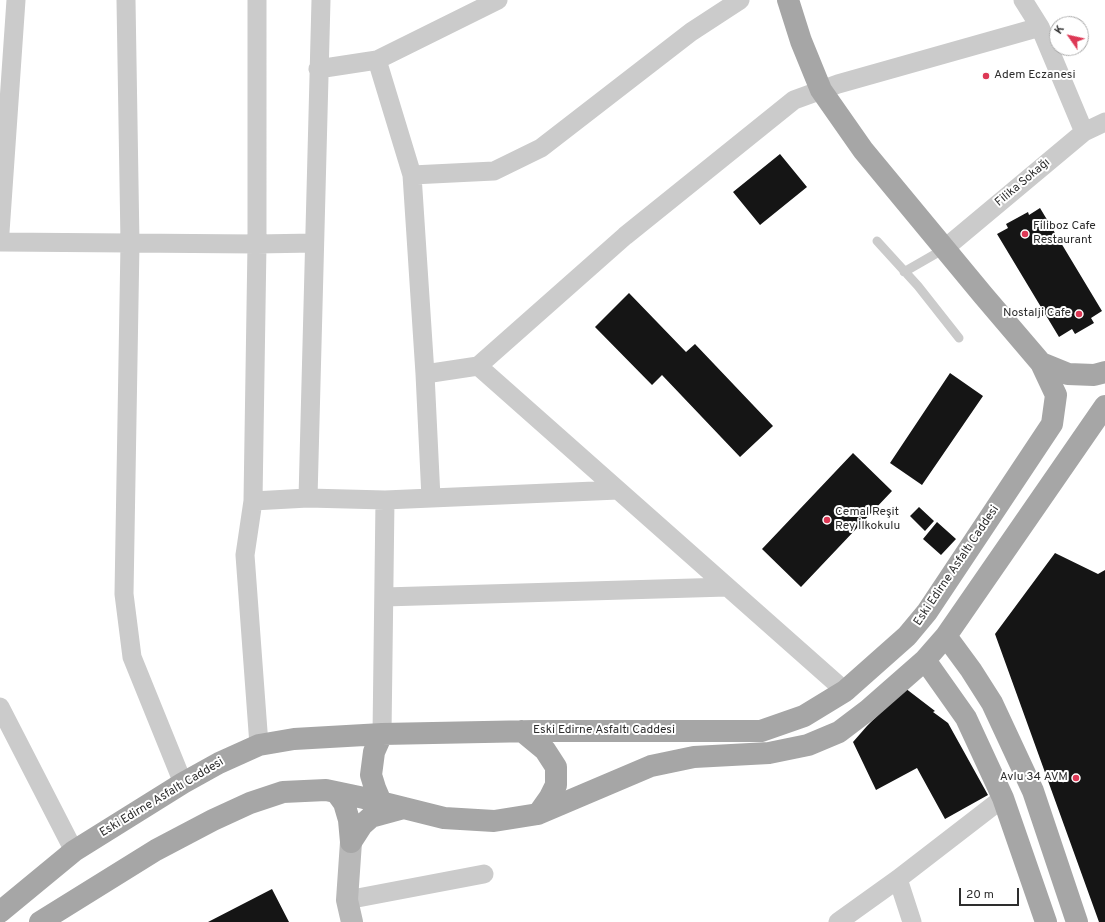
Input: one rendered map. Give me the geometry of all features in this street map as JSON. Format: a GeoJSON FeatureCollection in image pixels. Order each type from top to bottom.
{"type":"FeatureCollection","features":[{"type":"Feature","properties":{"kind":"main road"},"geometry":{"type":"LineString","coordinates":[[788,0],[800,41],[821,90],[862,150],[1041,363],[1068,374],[1094,375],[1105,372]]}},
{"type":"Feature","properties":{"kind":"main road","name":"Eski Edirne Asfaltı Caddesi"},"geometry":{"type":"LineString","coordinates":[[3,915],[74,851],[182,783],[219,763],[259,745],[294,739],[382,734],[522,731],[761,732],[804,716],[845,691],[907,636],[927,612],[1052,424],[1056,395],[1041,363]]}},
{"type":"Feature","properties":{"kind":"main road"},"geometry":{"type":"LineString","coordinates":[[40,922],[156,850],[213,820],[250,803],[283,792],[326,790],[444,818],[494,821],[538,814],[651,766],[694,757],[769,753],[808,745],[839,732],[868,710],[925,660],[946,636],[1105,406]]}},
{"type":"Feature","properties":{"kind":"main road"},"geometry":{"type":"LineString","coordinates":[[946,636],[971,670],[992,703],[1032,791],[1077,922]]}},
{"type":"Feature","properties":{"kind":"main road"},"geometry":{"type":"LineString","coordinates":[[925,660],[966,718],[1003,798],[1046,922]]}},
{"type":"Feature","properties":{"kind":"main road"},"geometry":{"type":"LineString","coordinates":[[522,731],[545,750],[556,767],[556,785],[538,814]]}},
{"type":"Feature","properties":{"kind":"main road"},"geometry":{"type":"LineString","coordinates":[[381,802],[371,775],[374,752],[382,734]]}},
{"type":"Feature","properties":{"kind":"main road"},"geometry":{"type":"LineString","coordinates":[[336,792],[344,803],[349,820],[351,842],[347,900],[352,922]]}},
{"type":"Feature","properties":{"kind":"main road"},"geometry":{"type":"LineString","coordinates":[[351,842],[362,824],[371,817],[405,808]]}},
{"type":"Feature","properties":{"kind":"street"},"geometry":{"type":"LineString","coordinates":[[0,232],[16,0]]}},
{"type":"Feature","properties":{"kind":"street"},"geometry":{"type":"LineString","coordinates":[[126,0],[130,243],[124,594],[132,656],[182,783]]}},
{"type":"Feature","properties":{"kind":"street"},"geometry":{"type":"LineString","coordinates":[[257,0],[257,244],[253,501],[245,555],[259,745]]}},
{"type":"Feature","properties":{"kind":"street"},"geometry":{"type":"LineString","coordinates":[[308,498],[321,0]]}},
{"type":"Feature","properties":{"kind":"street"},"geometry":{"type":"LineString","coordinates":[[318,70],[377,60],[498,0]]}},
{"type":"Feature","properties":{"kind":"street"},"geometry":{"type":"LineString","coordinates":[[412,174],[494,171],[541,148],[691,32],[740,0]]}},
{"type":"Feature","properties":{"kind":"street"},"geometry":{"type":"LineString","coordinates":[[1023,0],[1040,27],[1084,132]]}},
{"type":"Feature","properties":{"kind":"street"},"geometry":{"type":"LineString","coordinates":[[425,374],[478,366],[625,236],[794,100],[821,90],[1040,27]]}},
{"type":"Feature","properties":{"kind":"street"},"geometry":{"type":"LineString","coordinates":[[377,60],[412,174],[425,374],[431,498]]}},
{"type":"Feature","properties":{"kind":"street","name":"Filika Sokağı"},"geometry":{"type":"LineString","coordinates":[[944,249],[1084,132],[1105,122]]}},
{"type":"Feature","properties":{"kind":"street"},"geometry":{"type":"LineString","coordinates":[[0,242],[314,243]]}},
{"type":"Feature","properties":{"kind":"street"},"geometry":{"type":"LineString","coordinates":[[478,366],[845,691]]}},
{"type":"Feature","properties":{"kind":"street"},"geometry":{"type":"LineString","coordinates":[[253,501],[308,498],[384,500],[618,490]]}},
{"type":"Feature","properties":{"kind":"street"},"geometry":{"type":"LineString","coordinates":[[382,734],[384,500]]}},
{"type":"Feature","properties":{"kind":"street"},"geometry":{"type":"LineString","coordinates":[[384,597],[727,587]]}},
{"type":"Feature","properties":{"kind":"street"},"geometry":{"type":"LineString","coordinates":[[0,707],[74,851]]}},
{"type":"Feature","properties":{"kind":"street"},"geometry":{"type":"LineString","coordinates":[[838,922],[898,879],[1003,798]]}},
{"type":"Feature","properties":{"kind":"street"},"geometry":{"type":"LineString","coordinates":[[347,900],[484,874]]}},
{"type":"Feature","properties":{"kind":"street"},"geometry":{"type":"LineString","coordinates":[[898,879],[912,922]]}},
{"type":"Feature","properties":{"kind":"lane"},"geometry":{"type":"LineString","coordinates":[[877,241],[918,286],[959,338]]}},
{"type":"Feature","properties":{"kind":"lane"},"geometry":{"type":"LineString","coordinates":[[904,272],[944,249]]}},
{"type":"Feature","properties":{"kind":"building"},"geometry":{"type":"Polygon","coordinates":[[[780,154],[807,187],[760,225],[733,192],[780,154]]]}},
{"type":"Feature","properties":{"kind":"building"},"geometry":{"type":"Polygon","coordinates":[[[1040,208],[1102,311],[1091,318],[1094,323],[1075,334],[1072,329],[1059,337],[997,234],[1008,228],[1006,224],[1028,212],[1029,215],[1040,208]]]}},
{"type":"Feature","properties":{"kind":"building"},"geometry":{"type":"Polygon","coordinates":[[[629,293],[686,352],[695,344],[773,426],[740,457],[662,375],[652,385],[595,327],[629,293]]]}},
{"type":"Feature","properties":{"kind":"building"},"geometry":{"type":"Polygon","coordinates":[[[950,373],[983,396],[922,485],[890,463],[950,373]]]}},
{"type":"Feature","properties":{"kind":"building","name":"Cemal Reşit Rey İlkokulu"},"geometry":{"type":"Polygon","coordinates":[[[853,453],[892,491],[801,587],[762,549],[853,453]]]}},
{"type":"Feature","properties":{"kind":"building"},"geometry":{"type":"Polygon","coordinates":[[[919,507],[934,521],[925,531],[910,516],[919,507]]]}},
{"type":"Feature","properties":{"kind":"building"},"geometry":{"type":"Polygon","coordinates":[[[937,522],[956,539],[941,555],[923,539],[937,522]]]}},
{"type":"Feature","properties":{"kind":"building","name":"Avlu 34 AVM"},"geometry":{"type":"Polygon","coordinates":[[[1055,553],[1098,574],[1105,570],[1105,922],[1099,922],[995,634],[1055,553]]]}},
{"type":"Feature","properties":{"kind":"building"},"geometry":{"type":"Polygon","coordinates":[[[905,688],[948,723],[988,795],[945,819],[917,768],[876,790],[853,742],[905,688]]]}},
{"type":"Feature","properties":{"kind":"building"},"geometry":{"type":"Polygon","coordinates":[[[272,889],[289,922],[208,922],[272,889]]]}},
{"type":"Feature","properties":{"kind":"place","name":"Adem Eczanesi"},"geometry":{"type":"Point","coordinates":[986,76]}},
{"type":"Feature","properties":{"kind":"place","name":"Filiboz Cafe Restaurant"},"geometry":{"type":"Point","coordinates":[1025,234]}},
{"type":"Feature","properties":{"kind":"place","name":"Nostalji Cafe"},"geometry":{"type":"Point","coordinates":[1079,314]}},
{"type":"Feature","properties":{"kind":"place","name":"Cemal Reşit Rey İlkokulu"},"geometry":{"type":"Point","coordinates":[827,520]}},
{"type":"Feature","properties":{"kind":"place","name":"Avlu 34 AVM"},"geometry":{"type":"Point","coordinates":[1076,778]}}]}
